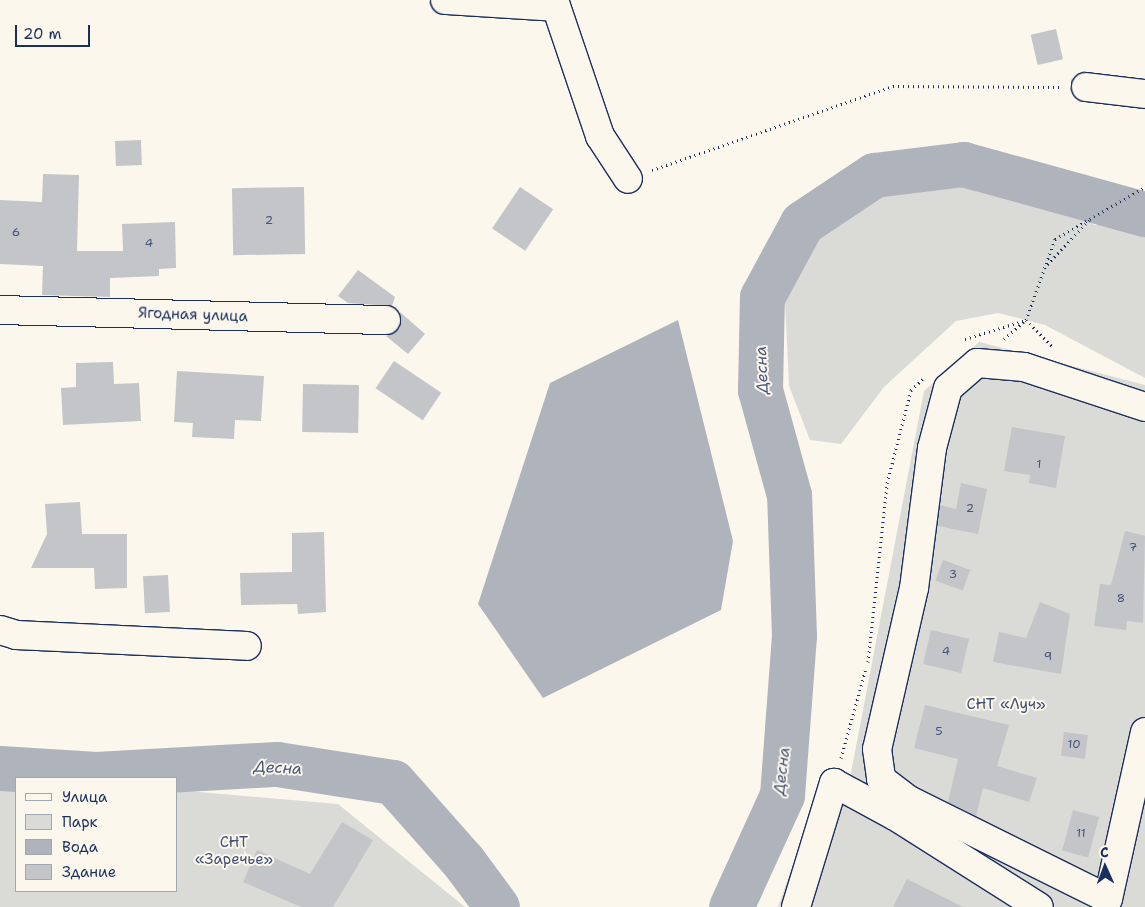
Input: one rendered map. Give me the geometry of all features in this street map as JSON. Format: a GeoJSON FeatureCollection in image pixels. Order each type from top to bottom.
{"type":"FeatureCollection","features":[{"type":"Feature","properties":{"kind":"street"},"geometry":{"type":"LineString","coordinates":[[445,0],[555,4],[600,136],[628,179]]}},
{"type":"Feature","properties":{"kind":"street"},"geometry":{"type":"LineString","coordinates":[[1086,87],[1145,94]]}},
{"type":"Feature","properties":{"kind":"street","name":"Ягодная улица"},"geometry":{"type":"LineString","coordinates":[[0,310],[386,320]]}},
{"type":"Feature","properties":{"kind":"street"},"geometry":{"type":"LineString","coordinates":[[1145,407],[1024,367],[977,362],[948,388],[932,448],[914,588],[877,749],[881,779],[909,800],[1116,903],[1145,732]]}},
{"type":"Feature","properties":{"kind":"street"},"geometry":{"type":"LineString","coordinates":[[0,630],[16,635],[247,646]]}},
{"type":"Feature","properties":{"kind":"street"},"geometry":{"type":"LineString","coordinates":[[796,907],[834,783],[895,816],[1039,907]]}},
{"type":"Feature","properties":{"kind":"path"},"geometry":{"type":"LineString","coordinates":[[628,179],[893,86],[1086,87]]}},
{"type":"Feature","properties":{"kind":"path"},"geometry":{"type":"LineString","coordinates":[[1041,271],[1095,214],[1145,187]]}},
{"type":"Feature","properties":{"kind":"green space"},"geometry":{"type":"Polygon","coordinates":[[[964,170],[1045,178],[1077,190],[1077,211],[1094,225],[1129,224],[1145,228],[1145,378],[1045,325],[998,313],[956,321],[884,387],[841,444],[810,440],[789,386],[785,300],[808,235],[879,186],[964,170]]]}},
{"type":"Feature","properties":{"kind":"green space","name":"СНТ «Луч»"},"geometry":{"type":"Polygon","coordinates":[[[979,342],[1145,385],[1145,907],[778,907],[825,773],[850,778],[924,391],[979,342]]]}},
{"type":"Feature","properties":{"kind":"green space","name":"СНТ «Заречье»"},"geometry":{"type":"Polygon","coordinates":[[[0,775],[24,777],[15,777],[15,892],[178,892],[178,790],[338,804],[465,907],[0,907],[0,775]]]}},
{"type":"Feature","properties":{"kind":"water"},"geometry":{"type":"Polygon","coordinates":[[[678,320],[733,541],[721,610],[543,698],[478,604],[550,383],[678,320]]]}},
{"type":"Feature","properties":{"kind":"building"},"geometry":{"type":"Polygon","coordinates":[[[1056,29],[1063,59],[1038,65],[1031,35],[1056,29]]]}},
{"type":"Feature","properties":{"kind":"building"},"geometry":{"type":"Polygon","coordinates":[[[141,140],[142,165],[116,166],[115,141],[141,140]]]}},
{"type":"Feature","properties":{"kind":"building"},"geometry":{"type":"Polygon","coordinates":[[[43,174],[79,175],[77,251],[123,251],[122,224],[175,222],[176,268],[159,269],[159,276],[110,278],[110,297],[42,295],[43,266],[0,264],[0,200],[42,202],[43,174]]]}},
{"type":"Feature","properties":{"kind":"building"},"geometry":{"type":"Polygon","coordinates":[[[304,187],[305,254],[233,255],[232,188],[304,187]]]}},
{"type":"Feature","properties":{"kind":"building"},"geometry":{"type":"Polygon","coordinates":[[[520,187],[553,209],[525,251],[492,228],[520,187]]]}},
{"type":"Feature","properties":{"kind":"building"},"geometry":{"type":"Polygon","coordinates":[[[358,270],[395,297],[392,306],[348,303],[338,296],[358,270]]]}},
{"type":"Feature","properties":{"kind":"building"},"geometry":{"type":"Polygon","coordinates":[[[400,312],[425,334],[408,354],[386,336],[400,328],[400,312]]]}},
{"type":"Feature","properties":{"kind":"building"},"geometry":{"type":"Polygon","coordinates":[[[394,361],[441,393],[423,420],[376,388],[394,361]]]}},
{"type":"Feature","properties":{"kind":"building"},"geometry":{"type":"Polygon","coordinates":[[[113,362],[114,384],[139,383],[141,421],[63,425],[61,388],[76,387],[76,363],[113,362]]]}},
{"type":"Feature","properties":{"kind":"building"},"geometry":{"type":"Polygon","coordinates":[[[177,371],[264,376],[261,421],[235,420],[234,439],[192,437],[193,423],[174,422],[177,371]]]}},
{"type":"Feature","properties":{"kind":"building"},"geometry":{"type":"Polygon","coordinates":[[[303,384],[359,385],[358,433],[302,432],[303,384]]]}},
{"type":"Feature","properties":{"kind":"building"},"geometry":{"type":"Polygon","coordinates":[[[1012,427],[1065,436],[1056,488],[1029,483],[1030,475],[1004,471],[1012,427]]]}},
{"type":"Feature","properties":{"kind":"building"},"geometry":{"type":"Polygon","coordinates":[[[961,483],[987,489],[978,534],[938,526],[940,505],[956,509],[961,483]]]}},
{"type":"Feature","properties":{"kind":"building"},"geometry":{"type":"Polygon","coordinates":[[[80,502],[82,534],[127,534],[127,588],[95,589],[94,568],[31,568],[47,534],[45,504],[80,502]]]}},
{"type":"Feature","properties":{"kind":"building"},"geometry":{"type":"Polygon","coordinates":[[[1125,531],[1145,536],[1143,623],[1127,621],[1126,630],[1094,626],[1100,584],[1111,585],[1125,531]]]}},
{"type":"Feature","properties":{"kind":"building"},"geometry":{"type":"Polygon","coordinates":[[[324,532],[326,612],[298,614],[297,604],[241,605],[240,573],[292,572],[292,533],[324,532]]]}},
{"type":"Feature","properties":{"kind":"building"},"geometry":{"type":"Polygon","coordinates":[[[943,560],[970,570],[963,591],[935,581],[943,560]]]}},
{"type":"Feature","properties":{"kind":"building"},"geometry":{"type":"Polygon","coordinates":[[[168,575],[170,612],[145,613],[143,576],[168,575]]]}},
{"type":"Feature","properties":{"kind":"building"},"geometry":{"type":"Polygon","coordinates":[[[1040,602],[1070,614],[1061,674],[993,662],[999,632],[1026,638],[1040,602]]]}},
{"type":"Feature","properties":{"kind":"building"},"geometry":{"type":"Polygon","coordinates":[[[931,630],[969,639],[961,673],[923,664],[931,630]]]}},
{"type":"Feature","properties":{"kind":"building"},"geometry":{"type":"Polygon","coordinates":[[[925,705],[1009,725],[997,766],[1037,778],[1029,802],[983,788],[976,816],[948,802],[958,759],[914,748],[925,705]]]}},
{"type":"Feature","properties":{"kind":"building"},"geometry":{"type":"Polygon","coordinates":[[[1064,732],[1088,735],[1085,759],[1061,756],[1064,732]]]}},
{"type":"Feature","properties":{"kind":"building"},"geometry":{"type":"Polygon","coordinates":[[[1073,810],[1099,817],[1088,858],[1062,851],[1073,810]]]}},
{"type":"Feature","properties":{"kind":"building"},"geometry":{"type":"Polygon","coordinates":[[[342,822],[373,840],[333,907],[301,907],[243,882],[257,850],[310,874],[342,822]]]}},
{"type":"Feature","properties":{"kind":"building"},"geometry":{"type":"Polygon","coordinates":[[[907,879],[963,907],[893,907],[907,879]]]}},
{"type":"Feature","properties":{"kind":"waterway","name":"Десна"},"geometry":{"type":"LineString","coordinates":[[731,907],[782,795],[794,636],[789,495],[760,390],[762,297],[802,223],[874,175],[963,164],[1145,214]]}},
{"type":"Feature","properties":{"kind":"waterway","name":"Десна"},"geometry":{"type":"LineString","coordinates":[[0,768],[96,774],[277,764],[393,782],[463,861],[497,907]]}}]}
